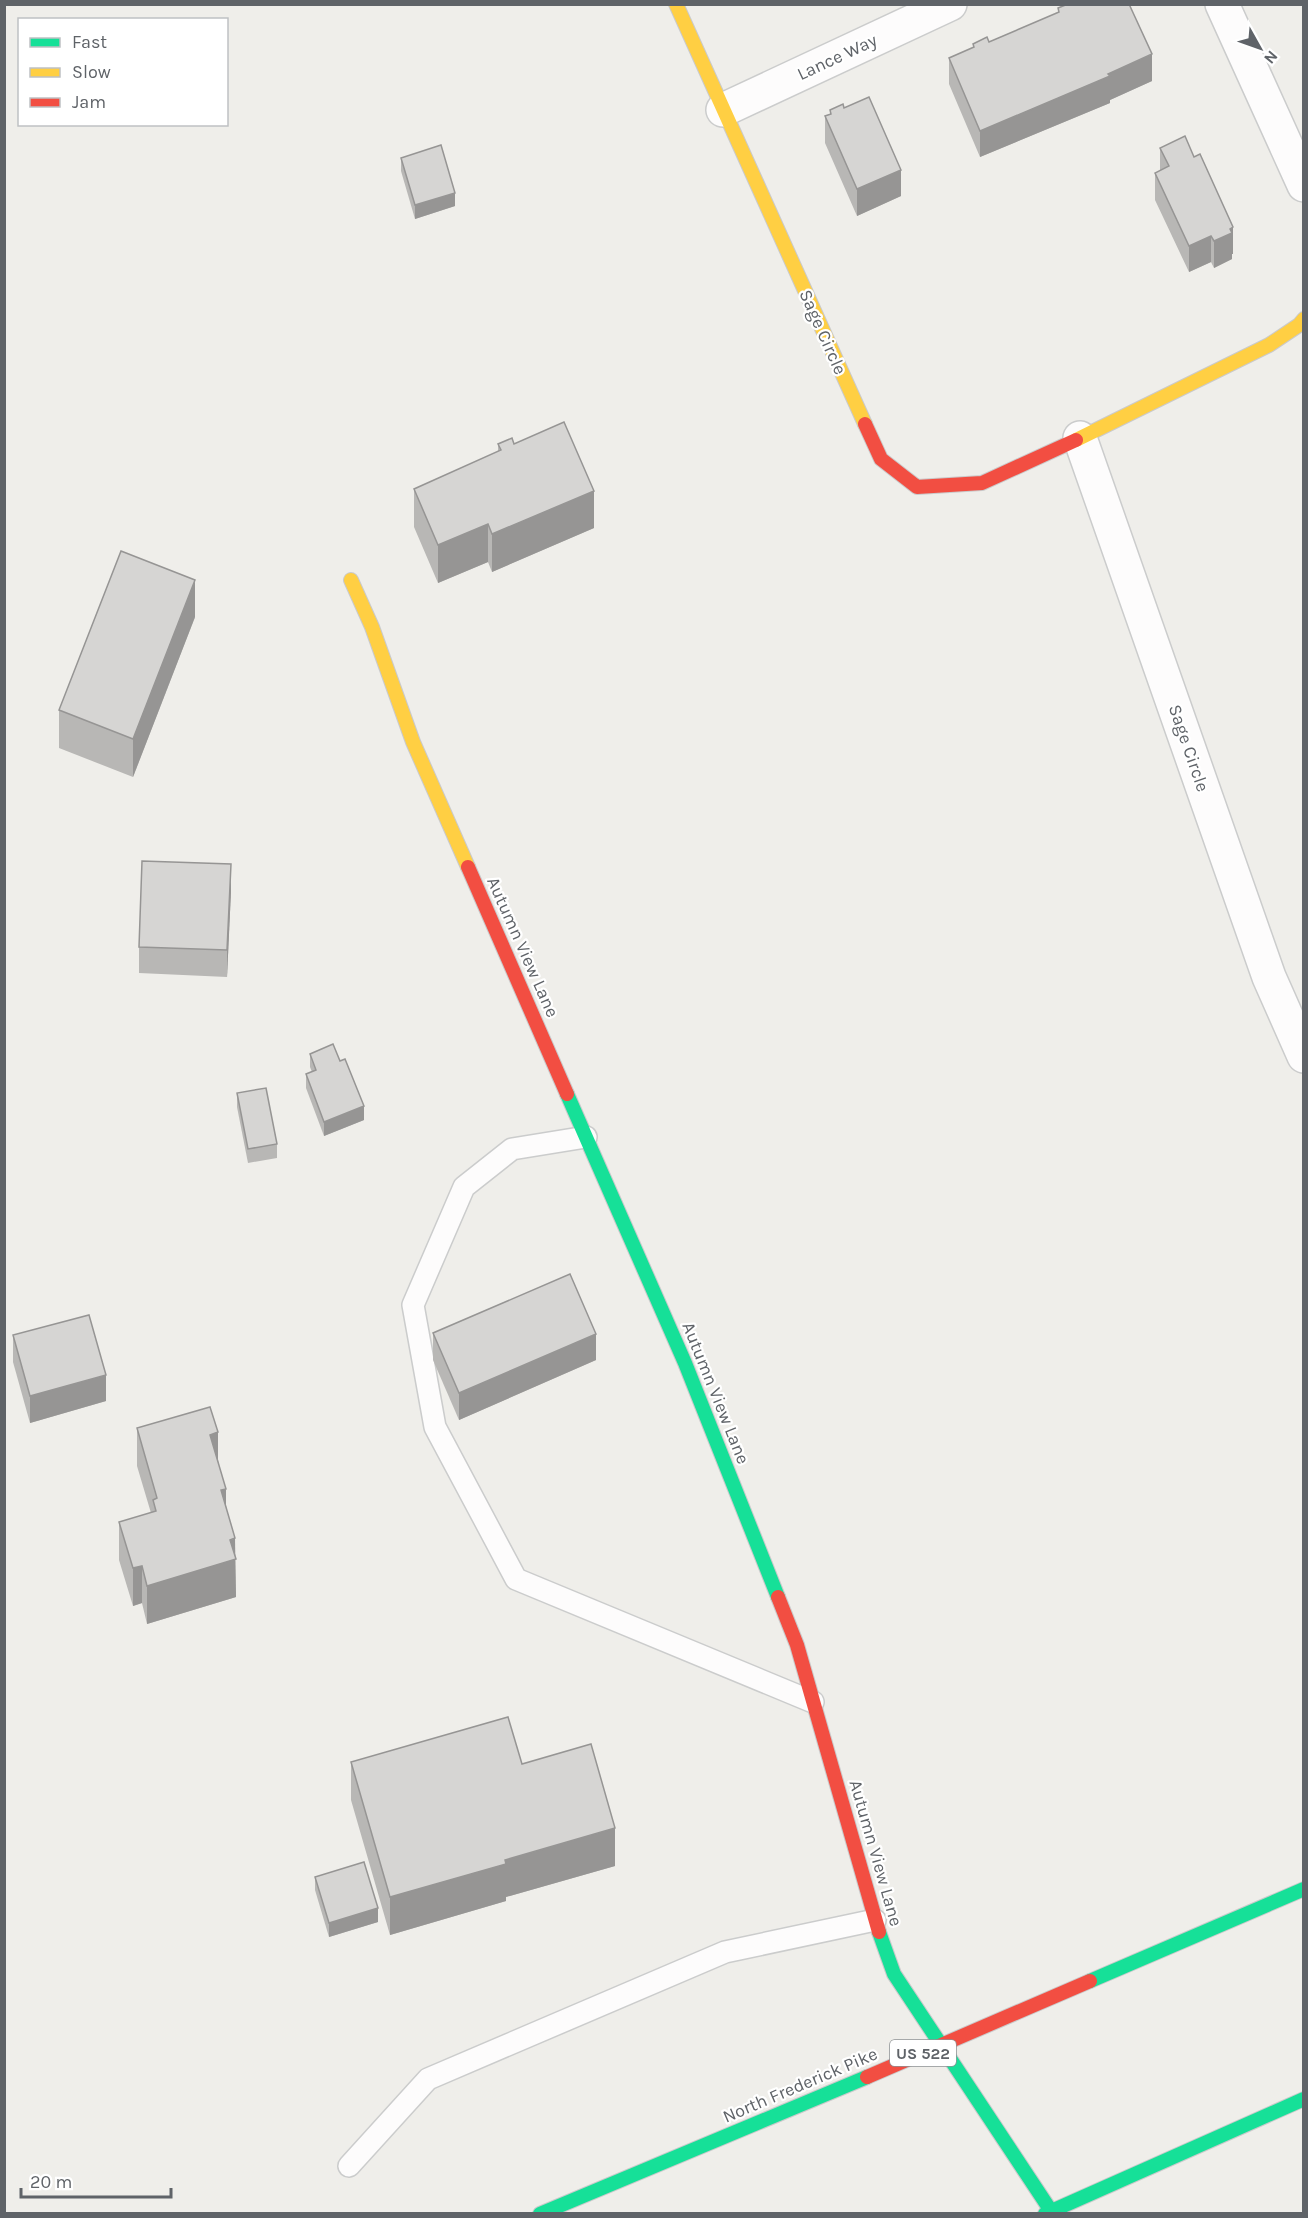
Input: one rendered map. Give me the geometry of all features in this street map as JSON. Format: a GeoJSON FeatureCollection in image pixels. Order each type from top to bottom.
{"type":"FeatureCollection","features":[{"type":"Feature","properties":{"kind":"street","name":"Sage Circle"},"geometry":{"type":"LineString","coordinates":[[676,4],[881,459],[917,488],[982,483],[1080,438],[1269,345],[1299,325],[1304,319]]}},
{"type":"Feature","properties":{"kind":"street","name":"Lance Way"},"geometry":{"type":"LineString","coordinates":[[723,110],[950,4]]}},
{"type":"Feature","properties":{"kind":"street"},"geometry":{"type":"LineString","coordinates":[[1222,4],[1304,184]]}},
{"type":"Feature","properties":{"kind":"street","name":"Sage Circle"},"geometry":{"type":"LineString","coordinates":[[1080,438],[1269,977],[1304,1056]]}},
{"type":"Feature","properties":{"kind":"street","name":"Autumn View Lane"},"geometry":{"type":"LineString","coordinates":[[351,580],[372,627],[413,742],[685,1362],[797,1645],[875,1920],[894,1974],[1050,2213]]}},
{"type":"Feature","properties":{"kind":"street","name":"North Frederick Pike"},"geometry":{"type":"LineString","coordinates":[[540,2214],[940,2046],[1304,1889]]}},
{"type":"Feature","properties":{"kind":"street"},"geometry":{"type":"LineString","coordinates":[[1050,2213],[1304,2099]]}},
{"type":"Feature","properties":{"kind":"lane"},"geometry":{"type":"LineString","coordinates":[[586,1137],[512,1149],[464,1186],[413,1305],[435,1427],[516,1579],[813,1702]]}},
{"type":"Feature","properties":{"kind":"lane"},"geometry":{"type":"LineString","coordinates":[[349,2166],[428,2079],[725,1952],[875,1920]]}},
{"type":"Feature","properties":{"kind":"building"},"geometry":{"type":"Polygon","coordinates":[[[1068,4],[1129,4],[1152,54],[1108,74],[1110,76],[980,131],[949,58],[974,47],[973,44],[987,37],[989,42],[1059,12],[1058,8],[1068,4]]]}},
{"type":"Feature","properties":{"kind":"building"},"geometry":{"type":"Polygon","coordinates":[[[869,97],[901,170],[857,189],[825,116],[831,114],[830,110],[843,104],[844,108],[869,97]]]}},
{"type":"Feature","properties":{"kind":"building"},"geometry":{"type":"Polygon","coordinates":[[[1185,136],[1194,157],[1200,154],[1233,227],[1230,229],[1232,233],[1214,241],[1211,236],[1189,246],[1155,173],[1169,166],[1160,148],[1185,136]]]}},
{"type":"Feature","properties":{"kind":"building"},"geometry":{"type":"Polygon","coordinates":[[[441,145],[455,193],[415,205],[401,158],[441,145]]]}},
{"type":"Feature","properties":{"kind":"building"},"geometry":{"type":"Polygon","coordinates":[[[564,422],[594,491],[492,534],[488,524],[438,545],[414,489],[501,450],[498,444],[512,438],[514,444],[564,422]]]}},
{"type":"Feature","properties":{"kind":"building"},"geometry":{"type":"Polygon","coordinates":[[[121,551],[195,580],[133,739],[59,710],[121,551]]]}},
{"type":"Feature","properties":{"kind":"building"},"geometry":{"type":"Polygon","coordinates":[[[142,861],[231,864],[227,950],[139,947],[142,861]]]}},
{"type":"Feature","properties":{"kind":"building"},"geometry":{"type":"Polygon","coordinates":[[[333,1044],[340,1061],[345,1059],[364,1106],[324,1122],[306,1074],[316,1070],[310,1054],[333,1044]]]}},
{"type":"Feature","properties":{"kind":"building"},"geometry":{"type":"Polygon","coordinates":[[[266,1088],[277,1144],[248,1149],[237,1093],[266,1088]]]}},
{"type":"Feature","properties":{"kind":"building"},"geometry":{"type":"Polygon","coordinates":[[[570,1274],[596,1334],[459,1393],[433,1333],[570,1274]]]}},
{"type":"Feature","properties":{"kind":"building"},"geometry":{"type":"Polygon","coordinates":[[[89,1315],[106,1375],[30,1396],[13,1335],[89,1315]]]}},
{"type":"Feature","properties":{"kind":"building"},"geometry":{"type":"Polygon","coordinates":[[[210,1407],[218,1432],[210,1435],[226,1489],[221,1490],[235,1538],[230,1540],[236,1559],[147,1586],[142,1566],[133,1568],[119,1522],[156,1511],[153,1500],[157,1498],[137,1428],[210,1407]]]}},
{"type":"Feature","properties":{"kind":"building"},"geometry":{"type":"Polygon","coordinates":[[[508,1717],[522,1764],[591,1744],[615,1828],[505,1860],[506,1864],[390,1897],[351,1762],[508,1717]]]}},
{"type":"Feature","properties":{"kind":"building"},"geometry":{"type":"Polygon","coordinates":[[[364,1862],[378,1908],[329,1923],[315,1877],[364,1862]]]}},
{"type":"Feature","properties":{"kind":"traffic: fast"},"geometry":{"type":"LineString","coordinates":[[567,1094],[685,1363],[778,1597]]}},
{"type":"Feature","properties":{"kind":"traffic: fast"},"geometry":{"type":"LineString","coordinates":[[1090,1981],[1304,1889]]}},
{"type":"Feature","properties":{"kind":"traffic: fast"},"geometry":{"type":"LineString","coordinates":[[879,1932],[894,1974],[1053,2214]]}},
{"type":"Feature","properties":{"kind":"traffic: fast"},"geometry":{"type":"LineString","coordinates":[[540,2214],[867,2077]]}},
{"type":"Feature","properties":{"kind":"traffic: fast"},"geometry":{"type":"LineString","coordinates":[[1045,2214],[1304,2099]]}},
{"type":"Feature","properties":{"kind":"traffic: slow"},"geometry":{"type":"LineString","coordinates":[[676,4],[865,424]]}},
{"type":"Feature","properties":{"kind":"traffic: slow"},"geometry":{"type":"LineString","coordinates":[[1076,440],[1269,345],[1299,325],[1304,319]]}},
{"type":"Feature","properties":{"kind":"traffic: slow"},"geometry":{"type":"LineString","coordinates":[[351,580],[372,627],[413,742],[468,867]]}},
{"type":"Feature","properties":{"kind":"traffic: jam"},"geometry":{"type":"LineString","coordinates":[[865,424],[881,459],[917,487],[982,483],[1076,440]]}},
{"type":"Feature","properties":{"kind":"traffic: jam"},"geometry":{"type":"LineString","coordinates":[[468,867],[567,1094]]}},
{"type":"Feature","properties":{"kind":"traffic: jam"},"geometry":{"type":"LineString","coordinates":[[778,1597],[797,1645],[879,1932]]}},
{"type":"Feature","properties":{"kind":"traffic: jam"},"geometry":{"type":"LineString","coordinates":[[867,2077],[1090,1981]]}}]}
